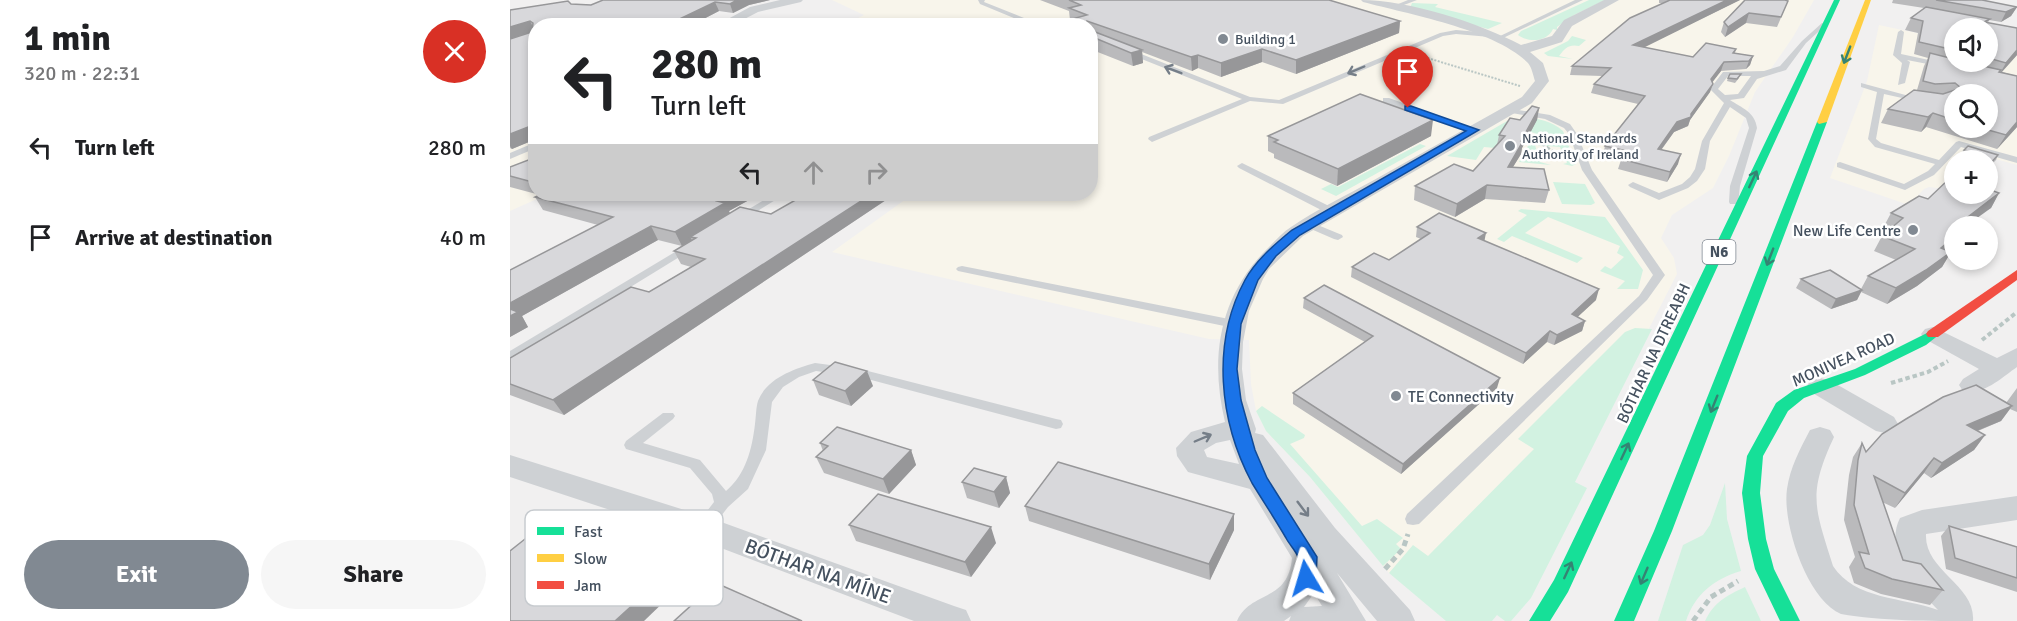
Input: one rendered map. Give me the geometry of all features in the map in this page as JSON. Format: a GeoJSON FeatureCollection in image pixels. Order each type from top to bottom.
{"type":"FeatureCollection","features":[{"type":"Feature","properties":{"kind":"main road","name":"BÓTHAR NA DTREABH"},"geometry":{"type":"LineString","coordinates":[[1539,621],[1561,586],[1837,0]]}},
{"type":"Feature","properties":{"kind":"main road"},"geometry":{"type":"LineString","coordinates":[[1864,85],[1857,78],[1868,35],[1867,3]]}},
{"type":"Feature","properties":{"kind":"main road"},"geometry":{"type":"LineString","coordinates":[[1624,621],[1664,531],[1736,349],[1867,3]]}},
{"type":"Feature","properties":{"kind":"main road","name":"MONIVEA ROAD"},"geometry":{"type":"LineString","coordinates":[[1790,621],[1765,569],[1756,538],[1750,493],[1755,456],[1782,407],[1799,394],[1860,372],[1933,334],[2017,274]]}},
{"type":"Feature","properties":{"kind":"street"},"geometry":{"type":"LineString","coordinates":[[737,18],[754,9],[797,0]]}},
{"type":"Feature","properties":{"kind":"street"},"geometry":{"type":"LineString","coordinates":[[1349,621],[1260,480],[1246,450],[1243,429],[1233,400],[1230,369],[1234,324],[1245,294],[1262,265],[1280,246],[1308,224],[1509,110],[1538,91],[1543,79],[1543,73],[1534,59],[1521,49],[1494,37],[1367,0]]}},
{"type":"Feature","properties":{"kind":"street"},"geometry":{"type":"LineString","coordinates":[[1521,49],[1535,47],[1557,39],[1568,23],[1613,0]]}},
{"type":"Feature","properties":{"kind":"street"},"geometry":{"type":"LineString","coordinates":[[1933,334],[1965,351],[2007,362]]}},
{"type":"Feature","properties":{"kind":"street"},"geometry":{"type":"LineString","coordinates":[[1972,385],[2007,362]]}},
{"type":"Feature","properties":{"kind":"street"},"geometry":{"type":"LineString","coordinates":[[1820,386],[1884,424]]}},
{"type":"Feature","properties":{"kind":"street"},"geometry":{"type":"LineString","coordinates":[[1243,429],[1195,440],[1190,448],[1191,456],[1198,465],[1260,480]]}},
{"type":"Feature","properties":{"kind":"street"},"geometry":{"type":"LineString","coordinates":[[1243,429],[1324,537],[1398,621]]}},
{"type":"Feature","properties":{"kind":"street"},"geometry":{"type":"LineString","coordinates":[[1820,437],[1807,464],[1801,490],[1801,510],[1819,571],[1827,584],[1849,602],[1926,621]]}},
{"type":"Feature","properties":{"kind":"street","name":"BÓTHAR NA MÍNE"},"geometry":{"type":"LineString","coordinates":[[510,466],[646,510]]}},
{"type":"Feature","properties":{"kind":"street"},"geometry":{"type":"LineString","coordinates":[[1954,621],[1957,620],[1957,609],[1928,575],[1912,549],[1909,536],[1911,527],[1922,522],[2017,508]]}},
{"type":"Feature","properties":{"kind":"street","name":"BÓTHAR NA MÍNE"},"geometry":{"type":"LineString","coordinates":[[723,536],[954,621]]}},
{"type":"Feature","properties":{"kind":"street"},"geometry":{"type":"LineString","coordinates":[[1254,621],[1289,600],[1301,589],[1306,578],[1308,557]]}},
{"type":"Feature","properties":{"kind":"street"},"geometry":{"type":"LineString","coordinates":[[1306,621],[1325,621]]}},
{"type":"Feature","properties":{"kind":"lane"},"geometry":{"type":"LineString","coordinates":[[982,0],[982,3],[1018,18]]}},
{"type":"Feature","properties":{"kind":"lane"},"geometry":{"type":"LineString","coordinates":[[1394,7],[1414,0]]}},
{"type":"Feature","properties":{"kind":"lane"},"geometry":{"type":"LineString","coordinates":[[1120,49],[1249,99],[1280,102],[1442,34],[1456,32],[1494,37],[1580,0]]}},
{"type":"Feature","properties":{"kind":"lane"},"geometry":{"type":"LineString","coordinates":[[1633,185],[1659,197],[1686,186],[1700,169],[1701,155],[1725,101],[1741,96],[1754,77],[1783,68],[1804,42],[1826,22]]}},
{"type":"Feature","properties":{"kind":"lane"},"geometry":{"type":"LineString","coordinates":[[1897,55],[1901,32]]}},
{"type":"Feature","properties":{"kind":"lane"},"geometry":{"type":"LineString","coordinates":[[1897,55],[1944,67]]}},
{"type":"Feature","properties":{"kind":"lane"},"geometry":{"type":"LineString","coordinates":[[1897,55],[1906,62],[1901,83]]}},
{"type":"Feature","properties":{"kind":"lane"},"geometry":{"type":"LineString","coordinates":[[1732,225],[1735,186],[1751,136],[1753,121],[1750,115],[1725,101],[1714,89],[1726,74],[1765,73]]}},
{"type":"Feature","properties":{"kind":"lane"},"geometry":{"type":"LineString","coordinates":[[1864,85],[1928,102]]}},
{"type":"Feature","properties":{"kind":"lane"},"geometry":{"type":"LineString","coordinates":[[1881,91],[1872,139],[1874,142],[1941,163]]}},
{"type":"Feature","properties":{"kind":"lane"},"geometry":{"type":"LineString","coordinates":[[1152,139],[1249,99]]}},
{"type":"Feature","properties":{"kind":"lane"},"geometry":{"type":"LineString","coordinates":[[1386,100],[1474,130]]}},
{"type":"Feature","properties":{"kind":"lane"},"geometry":{"type":"LineString","coordinates":[[1413,519],[1644,298],[1659,275],[1586,167],[1573,134],[1567,126],[1547,117],[1509,110]]}},
{"type":"Feature","properties":{"kind":"lane"},"geometry":{"type":"LineString","coordinates":[[1840,165],[1905,187],[1930,173],[1959,144],[2017,160]]}},
{"type":"Feature","properties":{"kind":"lane"},"geometry":{"type":"LineString","coordinates":[[510,156],[528,148]]}},
{"type":"Feature","properties":{"kind":"lane"},"geometry":{"type":"LineString","coordinates":[[1242,166],[1331,211]]}},
{"type":"Feature","properties":{"kind":"lane"},"geometry":{"type":"LineString","coordinates":[[728,224],[768,201]]}},
{"type":"Feature","properties":{"kind":"lane"},"geometry":{"type":"LineString","coordinates":[[1308,224],[1338,237]]}},
{"type":"Feature","properties":{"kind":"lane"},"geometry":{"type":"LineString","coordinates":[[510,357],[697,242]]}},
{"type":"Feature","properties":{"kind":"lane"},"geometry":{"type":"LineString","coordinates":[[962,269],[1234,324]]}},
{"type":"Feature","properties":{"kind":"lane"},"geometry":{"type":"LineString","coordinates":[[716,510],[743,485],[759,450],[765,401],[778,384],[794,374],[815,367],[860,373],[1056,424]]}},
{"type":"Feature","properties":{"kind":"lane"},"geometry":{"type":"LineString","coordinates":[[668,416],[631,444],[695,464],[719,492],[722,503]]}},
{"type":"Feature","properties":{"kind":"path"},"geometry":{"type":"LineString","coordinates":[[1403,50],[1538,91]]}},
{"type":"Feature","properties":{"kind":"path"},"geometry":{"type":"LineString","coordinates":[[1525,132],[1533,140],[1544,144],[1552,151]]}},
{"type":"Feature","properties":{"kind":"path"},"geometry":{"type":"LineString","coordinates":[[1883,385],[1928,372],[1995,332],[2017,312]]}},
{"type":"Feature","properties":{"kind":"path"},"geometry":{"type":"LineString","coordinates":[[1383,571],[1403,549],[1413,519]]}},
{"type":"Feature","properties":{"kind":"path"},"geometry":{"type":"LineString","coordinates":[[1693,621],[1700,606],[1710,596],[1740,580],[1749,580]]}},
{"type":"Feature","properties":{"kind":"shaded area"},"geometry":{"type":"Polygon","coordinates":[[[832,0],[1814,0],[1793,37],[1755,92],[1729,156],[1713,188],[1672,215],[1661,238],[1674,258],[1677,274],[1568,486],[1420,587],[1389,573],[1310,477],[1266,431],[1256,411],[1251,384],[1249,340],[1209,339],[832,252],[903,201],[1098,201],[1098,18],[858,18],[864,15],[832,0]]]}},
{"type":"Feature","properties":{"kind":"shaded area"},"geometry":{"type":"Polygon","coordinates":[[[1879,25],[1944,39],[1944,72],[1998,72],[1998,60],[2017,55],[2017,165],[1998,160],[1998,150],[1944,150],[1944,189],[1929,187],[1924,189],[1909,205],[1830,178],[1867,81],[1879,25]]]}},
{"type":"Feature","properties":{"kind":"shaded area"},"geometry":{"type":"Polygon","coordinates":[[[528,114],[528,201],[532,201],[510,211],[510,122],[528,114]]]}},
{"type":"Feature","properties":{"kind":"green space"},"geometry":{"type":"Polygon","coordinates":[[[1589,0],[1605,0],[1574,15],[1557,27],[1557,30],[1553,29],[1547,37],[1532,40],[1518,35],[1521,31],[1589,0]]]}},
{"type":"Feature","properties":{"kind":"green space"},"geometry":{"type":"Polygon","coordinates":[[[1412,3],[1438,4],[1435,7],[1502,23],[1488,29],[1410,8],[1412,3]]]}},
{"type":"Feature","properties":{"kind":"green space"},"geometry":{"type":"Polygon","coordinates":[[[1572,36],[1586,40],[1579,46],[1567,47],[1559,56],[1573,59],[1548,56],[1544,53],[1568,41],[1572,36]]]}},
{"type":"Feature","properties":{"kind":"green space"},"geometry":{"type":"Polygon","coordinates":[[[1521,117],[1548,122],[1563,131],[1576,164],[1572,166],[1563,164],[1567,163],[1560,147],[1535,145],[1540,162],[1551,165],[1519,162],[1535,133],[1508,128],[1495,148],[1484,147],[1476,160],[1447,156],[1507,121],[1522,119],[1521,117]]]}},
{"type":"Feature","properties":{"kind":"green space"},"geometry":{"type":"Polygon","coordinates":[[[1420,144],[1426,146],[1336,196],[1321,189],[1331,184],[1338,187],[1420,144]]]}},
{"type":"Feature","properties":{"kind":"green space"},"geometry":{"type":"Polygon","coordinates":[[[1553,182],[1585,184],[1595,203],[1591,205],[1562,204],[1553,182]]]}},
{"type":"Feature","properties":{"kind":"green space"},"geometry":{"type":"Polygon","coordinates":[[[1521,209],[1605,217],[1643,270],[1638,289],[1617,289],[1625,281],[1600,271],[1605,266],[1611,269],[1624,257],[1617,253],[1620,246],[1548,217],[1525,233],[1583,258],[1577,263],[1512,236],[1504,242],[1497,239],[1527,215],[1518,211],[1521,209]]]}},
{"type":"Feature","properties":{"kind":"green space"},"geometry":{"type":"Polygon","coordinates":[[[1635,328],[1652,329],[1575,482],[1587,488],[1531,598],[1511,621],[1505,621],[1497,615],[1492,621],[1446,621],[1389,573],[1413,545],[1428,556],[1534,449],[1518,439],[1625,332],[1635,328]]]}},
{"type":"Feature","properties":{"kind":"green space"},"geometry":{"type":"Polygon","coordinates":[[[1262,406],[1305,435],[1304,438],[1290,444],[1362,526],[1377,519],[1403,538],[1396,544],[1401,549],[1383,566],[1310,477],[1266,431],[1256,411],[1262,406]]]}},
{"type":"Feature","properties":{"kind":"green space"},"geometry":{"type":"Polygon","coordinates":[[[1725,483],[1727,519],[1741,571],[1722,578],[1700,595],[1686,621],[1658,621],[1683,545],[1703,535],[1710,525],[1725,483]]]}},
{"type":"Feature","properties":{"kind":"green space"},"geometry":{"type":"Polygon","coordinates":[[[1745,587],[1761,621],[1705,621],[1721,600],[1745,587]]]}},
{"type":"Feature","properties":{"kind":"building"},"geometry":{"type":"Polygon","coordinates":[[[603,0],[737,0],[730,4],[715,2],[682,18],[528,18],[528,22],[510,27],[510,10],[568,1],[571,4],[591,5],[603,0]]]}},
{"type":"Feature","properties":{"kind":"building","name":"Building 1"},"geometry":{"type":"Polygon","coordinates":[[[1069,0],[1329,0],[1400,21],[1296,60],[1262,49],[1221,63],[1198,55],[1191,57],[1098,25],[1098,18],[1076,18],[1087,15],[1069,8],[1081,5],[1069,0]]]}},
{"type":"Feature","properties":{"kind":"building"},"geometry":{"type":"Polygon","coordinates":[[[1670,0],[1727,0],[1633,45],[1693,57],[1706,43],[1736,49],[1733,53],[1753,56],[1749,61],[1724,62],[1711,79],[1713,84],[1691,117],[1677,122],[1658,149],[1681,154],[1670,172],[1621,159],[1627,151],[1605,146],[1645,96],[1594,84],[1611,68],[1572,66],[1630,18],[1670,0]]]}},
{"type":"Feature","properties":{"kind":"building"},"geometry":{"type":"Polygon","coordinates":[[[1745,0],[1788,1],[1781,17],[1749,13],[1728,27],[1724,22],[1745,0]]]}},
{"type":"Feature","properties":{"kind":"building"},"geometry":{"type":"Polygon","coordinates":[[[1936,0],[1982,0],[2017,7],[2006,12],[1936,0]]]}},
{"type":"Feature","properties":{"kind":"building"},"geometry":{"type":"Polygon","coordinates":[[[1926,7],[1985,18],[1944,18],[1944,48],[1919,42],[1923,21],[1911,18],[1926,7]]]}},
{"type":"Feature","properties":{"kind":"building"},"geometry":{"type":"Polygon","coordinates":[[[1998,25],[2017,28],[2017,50],[2006,63],[1998,61],[1998,25]]]}},
{"type":"Feature","properties":{"kind":"building"},"geometry":{"type":"Polygon","coordinates":[[[528,33],[528,127],[510,134],[510,39],[528,33]]]}},
{"type":"Feature","properties":{"kind":"building"},"geometry":{"type":"Polygon","coordinates":[[[1098,33],[1142,50],[1131,53],[1098,39],[1098,33]]]}},
{"type":"Feature","properties":{"kind":"building"},"geometry":{"type":"Polygon","coordinates":[[[1930,53],[1944,56],[1944,72],[1998,72],[1998,69],[2001,70],[1999,72],[2017,76],[2017,122],[2006,135],[1998,133],[1998,84],[1935,84],[1923,81],[1930,53]]]}},
{"type":"Feature","properties":{"kind":"building"},"geometry":{"type":"Polygon","coordinates":[[[1730,74],[1741,74],[1737,79],[1728,78],[1730,74]]]}},
{"type":"Feature","properties":{"kind":"building"},"geometry":{"type":"Polygon","coordinates":[[[1914,90],[1943,94],[1944,117],[1933,113],[1928,117],[1888,109],[1914,90]]]}},
{"type":"Feature","properties":{"kind":"building"},"geometry":{"type":"Polygon","coordinates":[[[1360,94],[1433,120],[1338,169],[1274,142],[1278,140],[1268,136],[1360,94]]]}},
{"type":"Feature","properties":{"kind":"building"},"geometry":{"type":"Polygon","coordinates":[[[1532,106],[1539,108],[1508,167],[1544,169],[1549,190],[1487,185],[1457,204],[1415,186],[1454,164],[1473,171],[1505,136],[1499,135],[1510,118],[1520,120],[1532,106]]]}},
{"type":"Feature","properties":{"kind":"building"},"geometry":{"type":"Polygon","coordinates":[[[1968,146],[1981,150],[1964,150],[1968,146]]]}},
{"type":"Feature","properties":{"kind":"building"},"geometry":{"type":"Polygon","coordinates":[[[528,160],[528,181],[510,176],[510,167],[528,160]]]}},
{"type":"Feature","properties":{"kind":"building"},"geometry":{"type":"Polygon","coordinates":[[[1944,184],[1944,204],[1985,204],[1969,216],[1944,216],[1944,245],[1941,248],[1944,249],[1944,257],[1926,270],[1896,288],[1868,276],[1915,249],[1882,236],[1903,218],[1891,213],[1919,196],[1928,199],[1944,184]]]}},
{"type":"Feature","properties":{"kind":"building"},"geometry":{"type":"Polygon","coordinates":[[[551,201],[717,201],[725,203],[675,232],[651,226],[510,303],[510,270],[613,217],[551,201]]]}},
{"type":"Feature","properties":{"kind":"building"},"geometry":{"type":"Polygon","coordinates":[[[794,201],[861,201],[553,400],[510,384],[510,358],[631,287],[649,292],[705,259],[674,251],[696,238],[690,237],[740,207],[771,214],[794,201]]]}},
{"type":"Feature","properties":{"kind":"building"},"geometry":{"type":"Polygon","coordinates":[[[1439,213],[1486,233],[1478,238],[1599,289],[1572,314],[1585,321],[1557,335],[1550,331],[1526,353],[1352,267],[1374,253],[1389,260],[1430,233],[1417,227],[1439,213]]]}},
{"type":"Feature","properties":{"kind":"building"},"geometry":{"type":"Polygon","coordinates":[[[1830,270],[1862,290],[1836,299],[1801,279],[1830,270]]]}},
{"type":"Feature","properties":{"kind":"building","name":"TE Connectivity"},"geometry":{"type":"Polygon","coordinates":[[[1324,285],[1500,378],[1403,464],[1293,393],[1373,336],[1304,298],[1324,285]]]}},
{"type":"Feature","properties":{"kind":"building"},"geometry":{"type":"Polygon","coordinates":[[[510,309],[518,312],[510,316],[510,309]]]}},
{"type":"Feature","properties":{"kind":"building"},"geometry":{"type":"Polygon","coordinates":[[[835,362],[867,371],[845,391],[813,380],[835,362]]]}},
{"type":"Feature","properties":{"kind":"building"},"geometry":{"type":"Polygon","coordinates":[[[1976,385],[2012,406],[1967,425],[1985,435],[1942,463],[1934,458],[1905,493],[1874,476],[1903,560],[1921,564],[1943,590],[1892,579],[1865,568],[1859,552],[1869,554],[1854,505],[1862,443],[1866,452],[1882,434],[1906,419],[1943,397],[1976,385]]]}},
{"type":"Feature","properties":{"kind":"building"},"geometry":{"type":"Polygon","coordinates":[[[837,427],[911,450],[883,479],[816,457],[828,446],[820,443],[837,427]]]}},
{"type":"Feature","properties":{"kind":"building"},"geometry":{"type":"Polygon","coordinates":[[[1058,462],[1234,514],[1209,564],[1025,506],[1058,462]]]}},
{"type":"Feature","properties":{"kind":"building"},"geometry":{"type":"Polygon","coordinates":[[[974,468],[1006,477],[994,492],[962,482],[974,468]]]}},
{"type":"Feature","properties":{"kind":"building"},"geometry":{"type":"Polygon","coordinates":[[[878,494],[991,527],[965,562],[849,525],[878,494]]]}},
{"type":"Feature","properties":{"kind":"building"},"geometry":{"type":"Polygon","coordinates":[[[1949,526],[2017,547],[2017,578],[1955,558],[1949,526]]]}},
{"type":"Feature","properties":{"kind":"building"},"geometry":{"type":"Polygon","coordinates":[[[525,539],[525,606],[632,606],[615,621],[510,621],[510,551],[525,539]]]}},
{"type":"Feature","properties":{"kind":"building"},"geometry":{"type":"Polygon","coordinates":[[[723,586],[802,621],[674,621],[691,606],[723,606],[723,586]]]}},
{"type":"Feature","properties":{"kind":"traffic: fast"},"geometry":{"type":"LineString","coordinates":[[1539,621],[1561,586],[1837,0]]}},
{"type":"Feature","properties":{"kind":"traffic: fast"},"geometry":{"type":"LineString","coordinates":[[1624,621],[1663,531],[1822,122]]}},
{"type":"Feature","properties":{"kind":"traffic: fast"},"geometry":{"type":"LineString","coordinates":[[1790,621],[1765,569],[1757,539],[1751,493],[1755,456],[1782,407],[1799,394],[1860,372],[1933,334]]}},
{"type":"Feature","properties":{"kind":"traffic: slow"},"geometry":{"type":"LineString","coordinates":[[1822,122],[1868,0]]}},
{"type":"Feature","properties":{"kind":"traffic: jam"},"geometry":{"type":"LineString","coordinates":[[1933,334],[2017,274]]}},
{"type":"Feature","properties":{"kind":"place","name":"Building 1"},"geometry":{"type":"Point","coordinates":[1223,39]}},
{"type":"Feature","properties":{"kind":"place","name":"National Standards Authority of Ireland"},"geometry":{"type":"Point","coordinates":[1510,146]}},
{"type":"Feature","properties":{"kind":"place","name":"New Life Centre"},"geometry":{"type":"Point","coordinates":[1913,230]}},
{"type":"Feature","properties":{"kind":"place","name":"TE Connectivity"},"geometry":{"type":"Point","coordinates":[1396,396]}},
{"type":"Feature","properties":{"kind":"route"},"geometry":{"type":"LineString","coordinates":[[1306,578],[1308,557],[1260,480],[1246,450],[1243,429],[1233,400],[1230,369],[1234,324],[1252,279],[1272,254],[1296,232],[1474,130],[1408,108]]}}]}
